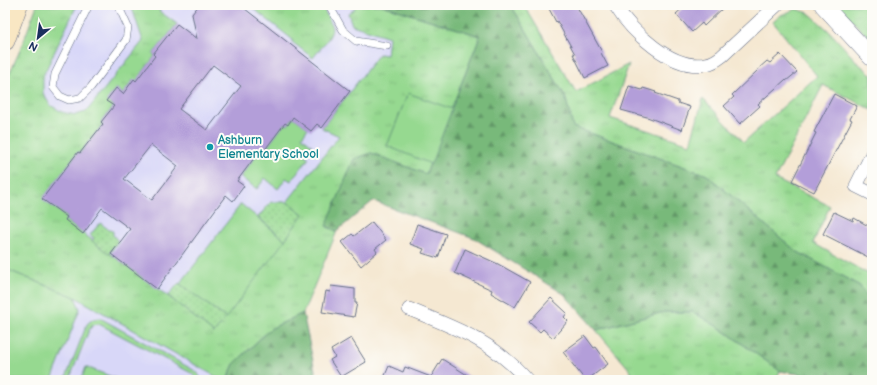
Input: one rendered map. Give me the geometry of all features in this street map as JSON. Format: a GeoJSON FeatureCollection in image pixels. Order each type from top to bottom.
{"type":"FeatureCollection","features":[{"type":"Feature","properties":{"kind":"main road"},"geometry":{"type":"LineString","coordinates":[[5,42],[18,5]]}},
{"type":"Feature","properties":{"kind":"street"},"geometry":{"type":"LineString","coordinates":[[615,5],[623,18],[649,43],[673,59],[685,64],[704,65],[712,63],[722,56],[777,5]]}},
{"type":"Feature","properties":{"kind":"street"},"geometry":{"type":"LineString","coordinates":[[823,5],[872,58]]}},
{"type":"Feature","properties":{"kind":"street"},"geometry":{"type":"LineString","coordinates":[[872,154],[856,186],[872,194]]}},
{"type":"Feature","properties":{"kind":"street"},"geometry":{"type":"LineString","coordinates":[[410,309],[474,337],[496,350],[527,380]]}},
{"type":"Feature","properties":{"kind":"lane"},"geometry":{"type":"LineString","coordinates":[[89,5],[55,74],[53,87],[60,96],[69,100],[80,98],[91,87],[126,40],[128,27],[118,5]]}},
{"type":"Feature","properties":{"kind":"lane"},"geometry":{"type":"LineString","coordinates":[[329,5],[343,30],[356,41],[387,46]]}},
{"type":"Feature","properties":{"kind":"shaded area","name":"Ashburn Elementary School"},"geometry":{"type":"Polygon","coordinates":[[[53,5],[446,5],[506,87],[454,216],[348,174],[264,380],[5,380],[5,110],[53,5]]]}},
{"type":"Feature","properties":{"kind":"green space"},"geometry":{"type":"Polygon","coordinates":[[[37,5],[77,5],[43,76],[43,93],[50,105],[62,112],[75,115],[86,112],[143,41],[131,5],[163,5],[159,11],[177,24],[153,54],[155,56],[136,81],[134,79],[123,94],[116,88],[107,101],[114,106],[101,122],[103,124],[80,153],[78,152],[43,199],[67,217],[65,220],[173,300],[214,333],[303,214],[287,202],[339,136],[322,128],[379,54],[387,55],[389,37],[352,25],[348,13],[355,9],[353,5],[382,5],[480,36],[426,174],[371,153],[327,227],[337,231],[303,313],[270,329],[234,364],[227,380],[222,380],[75,297],[5,269],[5,83],[21,48],[37,5]]]}},
{"type":"Feature","properties":{"kind":"green space"},"geometry":{"type":"Polygon","coordinates":[[[249,5],[321,5],[328,17],[332,29],[327,40],[313,58],[249,5]]]}},
{"type":"Feature","properties":{"kind":"green space"},"geometry":{"type":"Polygon","coordinates":[[[382,5],[511,5],[565,96],[573,127],[707,175],[796,251],[860,286],[872,304],[872,380],[835,380],[780,371],[723,330],[693,312],[664,312],[596,330],[564,294],[474,238],[373,201],[337,231],[326,226],[354,159],[371,153],[426,174],[480,36],[382,5]]]}},
{"type":"Feature","properties":{"kind":"green space"},"geometry":{"type":"Polygon","coordinates":[[[511,5],[524,5],[576,92],[629,64],[610,118],[690,144],[703,99],[744,142],[817,76],[773,22],[781,15],[796,9],[809,13],[829,31],[858,63],[872,75],[872,110],[823,85],[775,179],[830,206],[813,243],[872,276],[872,304],[860,286],[796,251],[707,175],[573,127],[565,96],[511,5]]]}},
{"type":"Feature","properties":{"kind":"green space"},"geometry":{"type":"Polygon","coordinates":[[[838,5],[872,5],[872,42],[838,5]]]}},
{"type":"Feature","properties":{"kind":"green space"},"geometry":{"type":"Polygon","coordinates":[[[408,93],[452,109],[431,164],[387,146],[408,93]]]}},
{"type":"Feature","properties":{"kind":"green space"},"geometry":{"type":"Polygon","coordinates":[[[293,117],[308,128],[302,137],[312,145],[305,155],[309,158],[291,181],[286,178],[278,189],[265,178],[257,189],[240,177],[261,149],[264,151],[285,123],[288,125],[293,117]]]}},
{"type":"Feature","properties":{"kind":"green space"},"geometry":{"type":"Polygon","coordinates":[[[271,202],[287,202],[303,214],[285,240],[258,217],[271,202]]]}},
{"type":"Feature","properties":{"kind":"green space"},"geometry":{"type":"Polygon","coordinates":[[[241,204],[285,240],[226,318],[180,284],[241,204]]]}},
{"type":"Feature","properties":{"kind":"green space"},"geometry":{"type":"Polygon","coordinates":[[[100,223],[108,229],[111,229],[113,235],[118,241],[109,254],[92,241],[94,238],[90,235],[100,223]]]}},
{"type":"Feature","properties":{"kind":"green space"},"geometry":{"type":"Polygon","coordinates":[[[5,269],[75,297],[80,309],[52,380],[5,380],[5,269]]]}},
{"type":"Feature","properties":{"kind":"green space"},"geometry":{"type":"Polygon","coordinates":[[[179,283],[226,318],[214,333],[173,300],[169,295],[179,283]]]}},
{"type":"Feature","properties":{"kind":"green space"},"geometry":{"type":"Polygon","coordinates":[[[664,312],[693,312],[723,330],[780,371],[776,380],[634,380],[630,370],[596,330],[664,312]]]}},
{"type":"Feature","properties":{"kind":"green space"},"geometry":{"type":"Polygon","coordinates":[[[303,313],[317,380],[227,380],[234,364],[270,329],[303,313]]]}},
{"type":"Feature","properties":{"kind":"green space"},"geometry":{"type":"Polygon","coordinates":[[[100,318],[197,372],[201,380],[196,380],[193,374],[99,324],[93,325],[89,330],[69,380],[65,380],[87,324],[93,319],[100,318]]]}},
{"type":"Feature","properties":{"kind":"green space"},"geometry":{"type":"Polygon","coordinates":[[[86,367],[120,380],[81,380],[86,367]]]}},
{"type":"Feature","properties":{"kind":"building","name":"Ashburn Elementary School"},"geometry":{"type":"Polygon","coordinates":[[[199,5],[240,5],[350,91],[322,128],[317,124],[311,131],[293,117],[288,125],[285,123],[264,151],[261,149],[237,181],[244,186],[233,201],[226,195],[157,289],[111,254],[130,229],[102,208],[83,234],[65,220],[67,217],[42,199],[78,152],[80,153],[103,124],[101,122],[114,106],[106,101],[116,88],[123,94],[134,79],[136,81],[155,56],[153,54],[177,24],[197,39],[192,14],[199,5]],[[213,65],[179,109],[207,130],[241,86],[213,65]],[[151,145],[124,179],[152,200],[178,166],[151,145]]]}},
{"type":"Feature","properties":{"kind":"building"},"geometry":{"type":"Polygon","coordinates":[[[547,5],[576,5],[608,66],[585,78],[573,54],[575,54],[547,5]]]}},
{"type":"Feature","properties":{"kind":"building"},"geometry":{"type":"Polygon","coordinates":[[[686,5],[726,5],[704,26],[702,23],[692,32],[676,14],[686,5]]]}},
{"type":"Feature","properties":{"kind":"building"},"geometry":{"type":"Polygon","coordinates":[[[780,54],[797,72],[786,81],[785,80],[758,104],[760,106],[740,124],[724,106],[734,97],[732,95],[758,69],[767,61],[770,63],[780,54]]]}},
{"type":"Feature","properties":{"kind":"building"},"geometry":{"type":"Polygon","coordinates":[[[629,86],[656,92],[655,93],[690,107],[682,130],[647,117],[621,110],[629,86]]]}},
{"type":"Feature","properties":{"kind":"building"},"geometry":{"type":"Polygon","coordinates":[[[834,94],[857,106],[850,119],[852,120],[814,192],[792,181],[816,133],[814,132],[834,94]]]}},
{"type":"Feature","properties":{"kind":"building"},"geometry":{"type":"Polygon","coordinates":[[[834,212],[853,221],[854,218],[872,228],[872,259],[823,234],[834,212]]]}},
{"type":"Feature","properties":{"kind":"building"},"geometry":{"type":"Polygon","coordinates":[[[372,222],[386,240],[375,249],[377,252],[361,266],[342,242],[352,234],[354,236],[372,222]]]}},
{"type":"Feature","properties":{"kind":"building"},"geometry":{"type":"Polygon","coordinates":[[[417,224],[446,234],[438,258],[422,253],[424,249],[410,244],[417,224]]]}},
{"type":"Feature","properties":{"kind":"building"},"geometry":{"type":"Polygon","coordinates":[[[465,249],[498,264],[530,282],[515,307],[491,293],[492,290],[455,273],[465,249]]]}},
{"type":"Feature","properties":{"kind":"building"},"geometry":{"type":"Polygon","coordinates":[[[331,286],[355,289],[355,303],[357,303],[354,317],[322,312],[326,291],[330,292],[331,286]]]}},
{"type":"Feature","properties":{"kind":"building"},"geometry":{"type":"Polygon","coordinates":[[[551,298],[567,313],[564,317],[568,321],[553,338],[543,329],[540,332],[529,322],[551,298]]]}},
{"type":"Feature","properties":{"kind":"building"},"geometry":{"type":"Polygon","coordinates":[[[585,336],[594,348],[596,347],[608,364],[587,380],[585,380],[563,352],[585,336]]]}},
{"type":"Feature","properties":{"kind":"building"},"geometry":{"type":"Polygon","coordinates":[[[351,338],[366,362],[341,377],[330,360],[335,357],[331,350],[351,338]]]}},
{"type":"Feature","properties":{"kind":"building"},"geometry":{"type":"Polygon","coordinates":[[[442,359],[475,380],[383,380],[389,366],[403,372],[405,367],[431,377],[442,359]]]}},
{"type":"Feature","properties":{"kind":"place","name":"Ashburn Elementary School"},"geometry":{"type":"Point","coordinates":[210,147]}}]}
